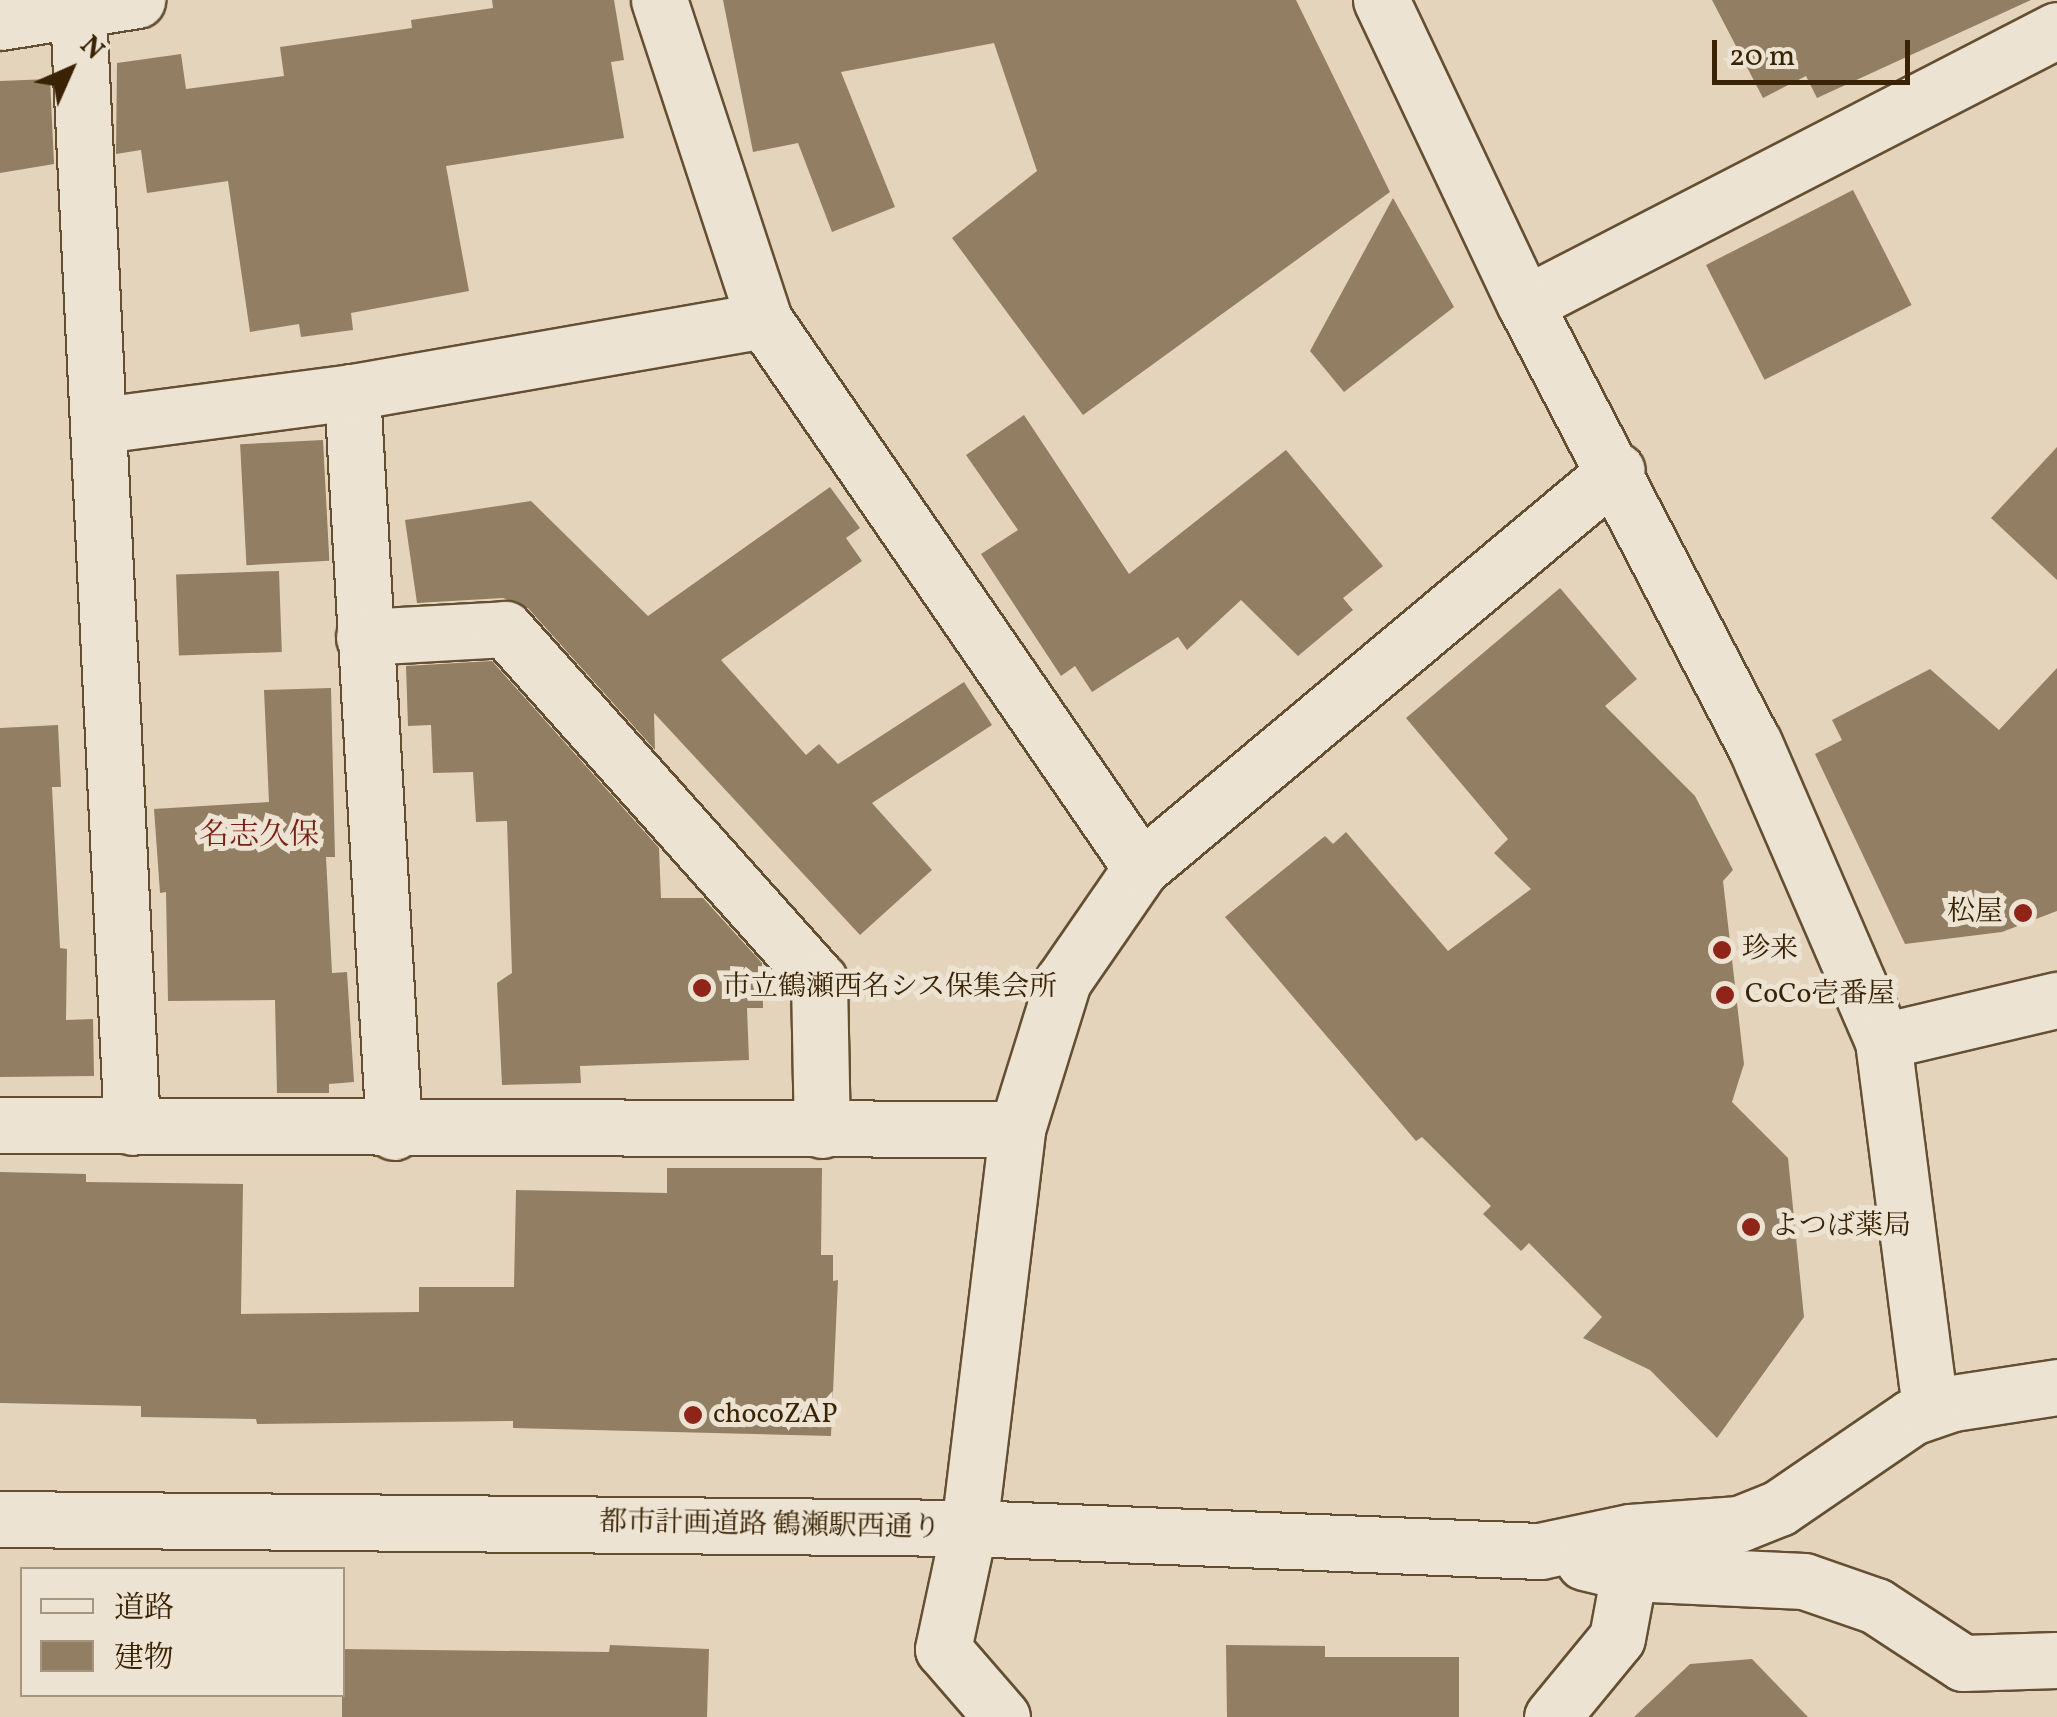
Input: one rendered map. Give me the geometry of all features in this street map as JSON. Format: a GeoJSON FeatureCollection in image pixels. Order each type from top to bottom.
{"type":"FeatureCollection","features":[{"type":"Feature","properties":{"kind":"street"},"geometry":{"type":"LineString","coordinates":[[0,22],[137,0]]}},
{"type":"Feature","properties":{"kind":"street"},"geometry":{"type":"LineString","coordinates":[[659,0],[764,320],[1141,868]]}},
{"type":"Feature","properties":{"kind":"street"},"geometry":{"type":"LineString","coordinates":[[1382,0],[1525,304],[1616,470],[1754,742],[1883,1041],[1930,1410]]}},
{"type":"Feature","properties":{"kind":"street"},"geometry":{"type":"LineString","coordinates":[[78,12],[102,425],[132,1127]]}},
{"type":"Feature","properties":{"kind":"street"},"geometry":{"type":"LineString","coordinates":[[1525,304],[2057,30]]}},
{"type":"Feature","properties":{"kind":"street"},"geometry":{"type":"LineString","coordinates":[[102,425],[352,392],[764,320]]}},
{"type":"Feature","properties":{"kind":"street"},"geometry":{"type":"LineString","coordinates":[[352,392],[394,1132]]}},
{"type":"Feature","properties":{"kind":"street"},"geometry":{"type":"LineString","coordinates":[[1002,1717],[943,1649],[969,1528],[1017,1129],[1064,982],[1141,868],[1616,470]]}},
{"type":"Feature","properties":{"kind":"street"},"geometry":{"type":"LineString","coordinates":[[364,637],[505,629],[819,980],[822,1130]]}},
{"type":"Feature","properties":{"kind":"street"},"geometry":{"type":"LineString","coordinates":[[1883,1041],[2057,1000]]}},
{"type":"Feature","properties":{"kind":"street"},"geometry":{"type":"LineString","coordinates":[[0,1125],[394,1132],[1017,1129]]}},
{"type":"Feature","properties":{"kind":"street"},"geometry":{"type":"LineString","coordinates":[[1540,1551],[1630,1532],[1739,1524],[1779,1508],[1930,1410],[2057,1388]]}},
{"type":"Feature","properties":{"kind":"street","name":"都市計画道路 鶴瀬駅西通り"},"geometry":{"type":"LineString","coordinates":[[0,1519],[969,1528],[1540,1551]]}},
{"type":"Feature","properties":{"kind":"street"},"geometry":{"type":"LineString","coordinates":[[1540,1551],[1629,1573],[1804,1580],[1876,1606],[1930,1648],[1962,1663],[2057,1660]]}},
{"type":"Feature","properties":{"kind":"street"},"geometry":{"type":"LineString","coordinates":[[1552,1717],[1616,1638],[1629,1573]]}},
{"type":"Feature","properties":{"kind":"building"},"geometry":{"type":"Polygon","coordinates":[[[492,0],[614,0],[624,60],[611,62],[624,138],[446,166],[469,291],[351,313],[353,330],[301,337],[299,324],[250,332],[228,181],[147,193],[141,150],[116,154],[117,63],[181,54],[186,89],[284,76],[280,47],[412,28],[411,20],[493,8],[492,0]]]}},
{"type":"Feature","properties":{"kind":"building"},"geometry":{"type":"Polygon","coordinates":[[[723,0],[1296,0],[1390,192],[1083,415],[952,238],[1037,171],[994,43],[841,72],[895,207],[832,232],[798,143],[753,152],[723,0]]]}},
{"type":"Feature","properties":{"kind":"building"},"geometry":{"type":"Polygon","coordinates":[[[1712,0],[2031,0],[1817,98],[1806,76],[1763,98],[1712,0]]]}},
{"type":"Feature","properties":{"kind":"building"},"geometry":{"type":"Polygon","coordinates":[[[50,79],[54,164],[0,173],[0,81],[50,79]]]}},
{"type":"Feature","properties":{"kind":"building"},"geometry":{"type":"Polygon","coordinates":[[[1853,190],[1912,305],[1765,380],[1706,265],[1853,190]]]}},
{"type":"Feature","properties":{"kind":"building"},"geometry":{"type":"Polygon","coordinates":[[[1393,198],[1454,307],[1344,392],[1310,351],[1393,198]]]}},
{"type":"Feature","properties":{"kind":"building"},"geometry":{"type":"Polygon","coordinates":[[[1024,415],[1129,574],[1286,450],[1383,566],[1343,598],[1353,610],[1298,656],[1241,600],[1187,650],[1178,637],[1092,692],[1075,666],[1061,676],[981,554],[1018,530],[966,455],[1024,415]]]}},
{"type":"Feature","properties":{"kind":"building"},"geometry":{"type":"Polygon","coordinates":[[[323,440],[329,561],[246,565],[240,444],[323,440]]]}},
{"type":"Feature","properties":{"kind":"building"},"geometry":{"type":"Polygon","coordinates":[[[2057,447],[2057,580],[1991,518],[2057,447]]]}},
{"type":"Feature","properties":{"kind":"building"},"geometry":{"type":"Polygon","coordinates":[[[830,487],[860,528],[846,538],[862,561],[721,660],[806,755],[819,744],[838,764],[964,682],[992,725],[872,803],[932,870],[860,935],[654,713],[655,750],[528,608],[503,598],[417,603],[405,520],[531,501],[648,616],[830,487]]]}},
{"type":"Feature","properties":{"kind":"building"},"geometry":{"type":"Polygon","coordinates":[[[279,571],[282,652],[179,656],[176,575],[279,571]]]}},
{"type":"Feature","properties":{"kind":"building"},"geometry":{"type":"Polygon","coordinates":[[[1560,588],[1637,679],[1605,706],[1695,796],[1733,870],[1723,881],[1744,1064],[1732,1102],[1788,1158],[1804,1317],[1717,1438],[1650,1370],[1583,1338],[1602,1317],[1529,1243],[1521,1251],[1483,1214],[1491,1206],[1422,1137],[1416,1141],[1225,917],[1325,836],[1333,844],[1346,832],[1448,951],[1531,889],[1494,853],[1508,839],[1406,718],[1560,588]]]}},
{"type":"Feature","properties":{"kind":"building"},"geometry":{"type":"Polygon","coordinates":[[[492,661],[659,848],[661,898],[703,898],[762,963],[763,1008],[747,1008],[749,1060],[580,1066],[581,1083],[502,1085],[497,983],[512,973],[507,821],[476,822],[473,772],[433,773],[431,725],[408,726],[406,666],[492,661]]]}},
{"type":"Feature","properties":{"kind":"building"},"geometry":{"type":"Polygon","coordinates":[[[2057,668],[2057,911],[2002,932],[1905,944],[1815,754],[1842,740],[1832,720],[1930,669],[1999,730],[2057,668]]]}},
{"type":"Feature","properties":{"kind":"building"},"geometry":{"type":"Polygon","coordinates":[[[331,688],[335,857],[326,857],[332,973],[347,972],[354,1082],[329,1084],[329,1093],[277,1093],[275,1000],[168,1001],[166,892],[160,893],[154,809],[269,802],[264,690],[331,688]]]}},
{"type":"Feature","properties":{"kind":"building"},"geometry":{"type":"Polygon","coordinates":[[[58,725],[61,787],[52,787],[60,948],[67,949],[66,1020],[93,1019],[94,1076],[0,1077],[0,728],[58,725]]]}},
{"type":"Feature","properties":{"kind":"building"},"geometry":{"type":"Polygon","coordinates":[[[667,1168],[822,1168],[821,1255],[833,1255],[833,1281],[838,1280],[831,1436],[513,1428],[513,1421],[257,1424],[256,1419],[141,1417],[141,1406],[0,1403],[0,1172],[86,1174],[86,1182],[243,1184],[241,1314],[419,1312],[419,1287],[514,1287],[516,1190],[667,1193],[667,1168]]]}},
{"type":"Feature","properties":{"kind":"building"},"geometry":{"type":"Polygon","coordinates":[[[610,1645],[709,1649],[707,1717],[342,1717],[345,1649],[609,1652],[610,1645]]]}},
{"type":"Feature","properties":{"kind":"building"},"geometry":{"type":"Polygon","coordinates":[[[1226,1645],[1325,1646],[1325,1657],[1459,1657],[1459,1717],[1227,1717],[1226,1645]]]}},
{"type":"Feature","properties":{"kind":"building"},"geometry":{"type":"Polygon","coordinates":[[[1752,1659],[1808,1717],[1634,1717],[1690,1664],[1752,1659]]]}},
{"type":"Feature","properties":{"kind":"place","name":"松屋"},"geometry":{"type":"Point","coordinates":[2023,913]}},
{"type":"Feature","properties":{"kind":"place","name":"珍来"},"geometry":{"type":"Point","coordinates":[1722,950]}},
{"type":"Feature","properties":{"kind":"place","name":"市立鶴瀬西名シス保集会所"},"geometry":{"type":"Point","coordinates":[702,988]}},
{"type":"Feature","properties":{"kind":"place","name":"CoCo壱番屋"},"geometry":{"type":"Point","coordinates":[1725,995]}},
{"type":"Feature","properties":{"kind":"place","name":"よつば薬局"},"geometry":{"type":"Point","coordinates":[1751,1227]}},
{"type":"Feature","properties":{"kind":"place","name":"chocoZAP"},"geometry":{"type":"Point","coordinates":[693,1415]}},
{"type":"Feature","properties":{"kind":"district","name":"名志久保"},"geometry":{"type":"Point","coordinates":[259,836]}}]}
